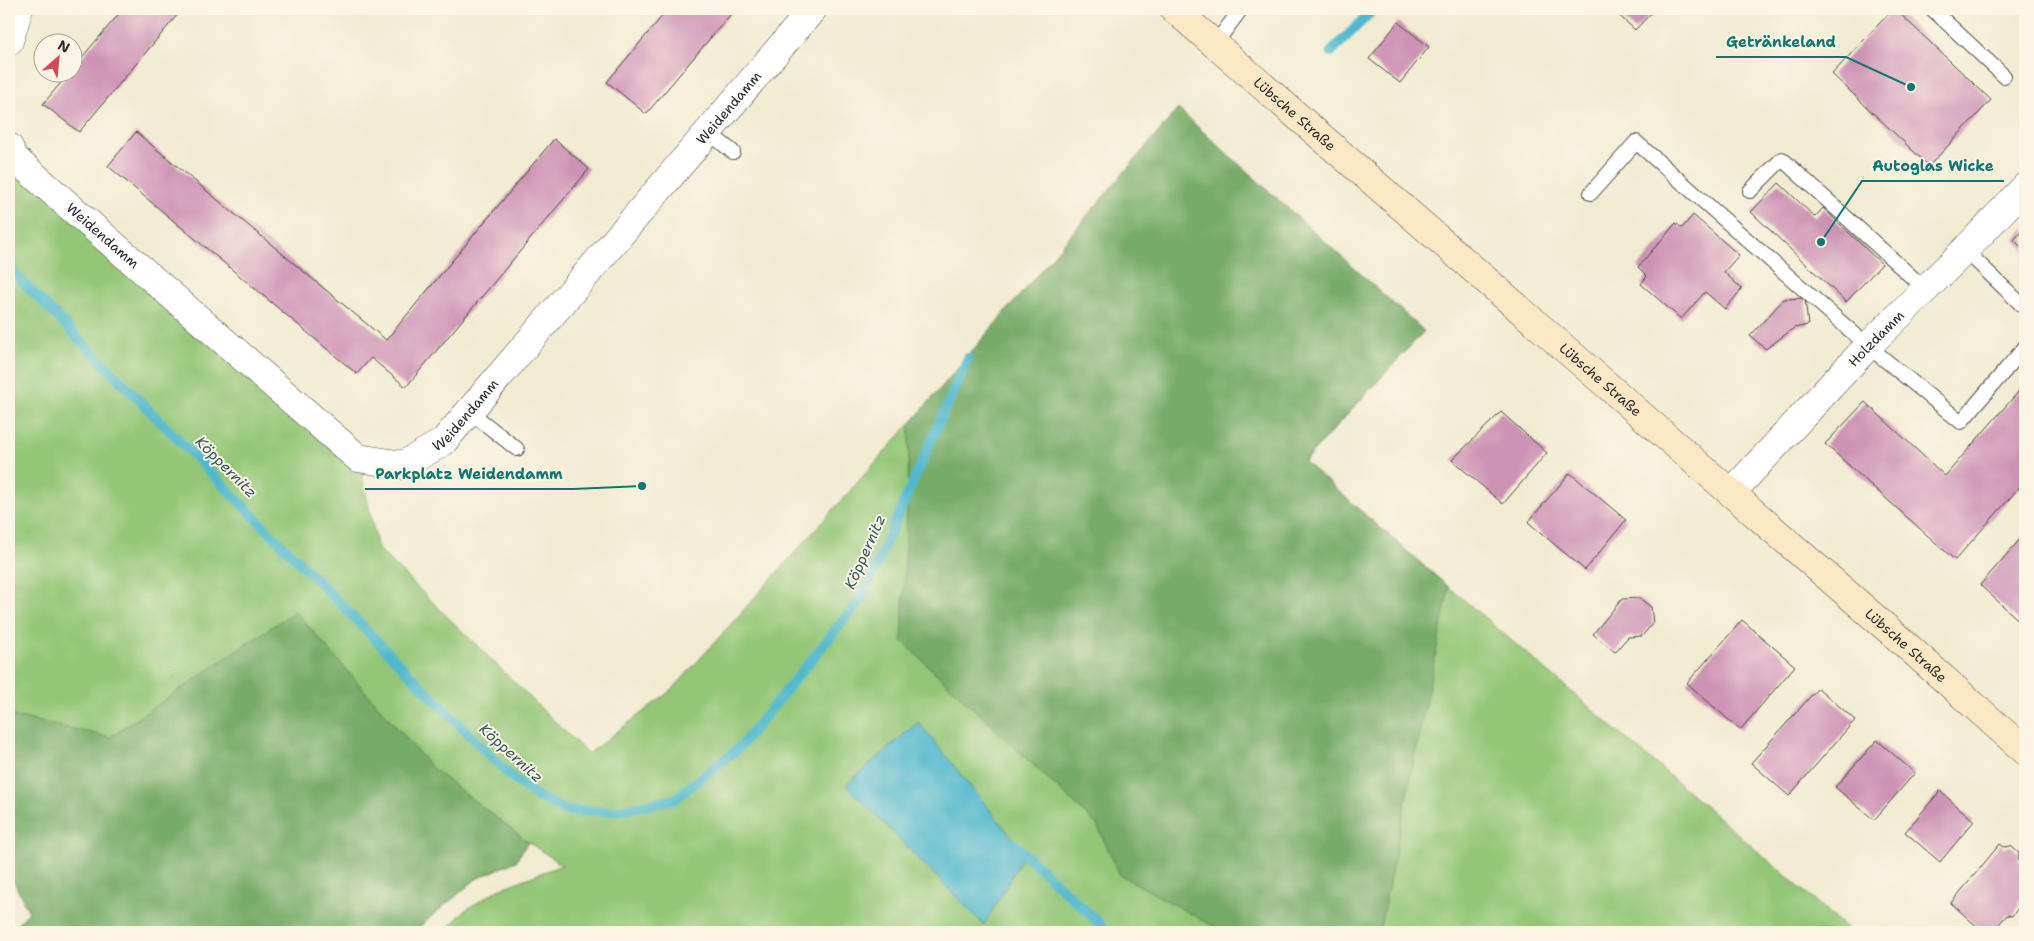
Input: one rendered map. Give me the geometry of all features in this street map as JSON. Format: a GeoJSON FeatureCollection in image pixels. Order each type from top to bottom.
{"type":"FeatureCollection","features":[{"type":"Feature","properties":{"kind":"street"},"geometry":{"type":"LineString","coordinates":[[9,41],[19,9]]}},
{"type":"Feature","properties":{"kind":"street","name":"Weidendamm"},"geometry":{"type":"LineString","coordinates":[[9,148],[14,158],[358,458],[403,465],[443,442],[813,9]]}},
{"type":"Feature","properties":{"kind":"street","name":"Lübsche Straße"},"geometry":{"type":"LineString","coordinates":[[1174,9],[2025,751]]}},
{"type":"Feature","properties":{"kind":"street","name":"Holzdamm"},"geometry":{"type":"LineString","coordinates":[[1731,493],[1868,346],[1965,250],[2025,187]]}},
{"type":"Feature","properties":{"kind":"lane"},"geometry":{"type":"LineString","coordinates":[[1215,44],[1241,9]]}},
{"type":"Feature","properties":{"kind":"lane"},"geometry":{"type":"LineString","coordinates":[[1932,9],[2004,76]]}},
{"type":"Feature","properties":{"kind":"lane"},"geometry":{"type":"LineString","coordinates":[[708,132],[733,152]]}},
{"type":"Feature","properties":{"kind":"lane"},"geometry":{"type":"LineString","coordinates":[[1590,193],[1636,142],[1868,346],[1961,422],[2025,347]]}},
{"type":"Feature","properties":{"kind":"lane"},"geometry":{"type":"LineString","coordinates":[[1750,191],[1782,159],[1925,289]]}},
{"type":"Feature","properties":{"kind":"lane"},"geometry":{"type":"LineString","coordinates":[[1965,250],[2025,308]]}},
{"type":"Feature","properties":{"kind":"lane"},"geometry":{"type":"LineString","coordinates":[[468,411],[517,449]]}},
{"type":"Feature","properties":{"kind":"green space"},"geometry":{"type":"Polygon","coordinates":[[[1178,109],[1424,331],[1304,461],[1449,588],[1379,932],[1224,932],[1120,875],[1097,825],[902,641],[910,424],[1178,109]]]}},
{"type":"Feature","properties":{"kind":"green space"},"geometry":{"type":"Polygon","coordinates":[[[9,148],[358,458],[378,549],[588,754],[673,689],[1024,296],[1424,331],[1304,462],[1851,932],[444,932],[464,911],[499,889],[562,865],[528,842],[516,861],[476,879],[413,932],[9,932],[29,912],[9,872],[9,148]]]}},
{"type":"Feature","properties":{"kind":"green space"},"geometry":{"type":"Polygon","coordinates":[[[295,611],[433,769],[528,842],[516,861],[476,879],[413,932],[217,932],[213,928],[211,932],[9,932],[29,912],[9,872],[9,709],[14,716],[110,737],[295,611]]]}},
{"type":"Feature","properties":{"kind":"water"},"geometry":{"type":"Polygon","coordinates":[[[918,722],[1025,853],[984,925],[846,785],[918,722]]]}},
{"type":"Feature","properties":{"kind":"building"},"geometry":{"type":"Polygon","coordinates":[[[123,9],[175,9],[179,13],[79,132],[43,104],[62,82],[82,82],[82,57],[123,9]]]}},
{"type":"Feature","properties":{"kind":"building"},"geometry":{"type":"Polygon","coordinates":[[[668,9],[735,9],[646,114],[607,82],[668,9]]]}},
{"type":"Feature","properties":{"kind":"building"},"geometry":{"type":"Polygon","coordinates":[[[1612,9],[1655,9],[1635,30],[1612,9]]]}},
{"type":"Feature","properties":{"kind":"building"},"geometry":{"type":"Polygon","coordinates":[[[1893,9],[1991,100],[1929,166],[1832,74],[1893,9]]]}},
{"type":"Feature","properties":{"kind":"building"},"geometry":{"type":"Polygon","coordinates":[[[1398,22],[1429,47],[1400,83],[1369,59],[1398,22]]]}},
{"type":"Feature","properties":{"kind":"building"},"geometry":{"type":"Polygon","coordinates":[[[136,132],[386,340],[554,139],[589,169],[406,387],[371,358],[357,374],[108,166],[136,132]]]}},
{"type":"Feature","properties":{"kind":"building"},"geometry":{"type":"Polygon","coordinates":[[[1779,183],[1815,217],[1823,208],[1882,264],[1846,302],[1751,212],[1779,183]]]}},
{"type":"Feature","properties":{"kind":"building"},"geometry":{"type":"Polygon","coordinates":[[[1693,215],[1739,255],[1724,272],[1742,289],[1725,309],[1705,292],[1681,319],[1641,284],[1647,276],[1638,267],[1676,223],[1682,228],[1693,215]]]}},
{"type":"Feature","properties":{"kind":"building"},"geometry":{"type":"Polygon","coordinates":[[[2025,227],[2025,251],[2014,240],[2025,227]]]}},
{"type":"Feature","properties":{"kind":"building"},"geometry":{"type":"Polygon","coordinates":[[[1805,298],[1808,325],[1794,328],[1766,349],[1750,336],[1784,299],[1805,298]]]}},
{"type":"Feature","properties":{"kind":"building"},"geometry":{"type":"Polygon","coordinates":[[[2025,384],[2025,481],[1955,560],[1825,444],[1865,402],[1945,476],[2025,384]]]}},
{"type":"Feature","properties":{"kind":"building"},"geometry":{"type":"Polygon","coordinates":[[[1501,412],[1547,453],[1503,504],[1452,460],[1501,412]]]}},
{"type":"Feature","properties":{"kind":"building"},"geometry":{"type":"Polygon","coordinates":[[[1570,473],[1626,520],[1585,570],[1528,522],[1570,473]]]}},
{"type":"Feature","properties":{"kind":"building"},"geometry":{"type":"Polygon","coordinates":[[[2022,537],[2025,540],[2025,626],[1980,585],[2022,537]]]}},
{"type":"Feature","properties":{"kind":"building"},"geometry":{"type":"Polygon","coordinates":[[[1639,598],[1651,607],[1653,623],[1642,636],[1628,637],[1615,652],[1593,634],[1622,599],[1639,598]]]}},
{"type":"Feature","properties":{"kind":"building"},"geometry":{"type":"Polygon","coordinates":[[[1742,620],[1795,666],[1740,730],[1687,683],[1742,620]]]}},
{"type":"Feature","properties":{"kind":"building"},"geometry":{"type":"Polygon","coordinates":[[[1818,688],[1855,720],[1789,796],[1751,763],[1818,688]]]}},
{"type":"Feature","properties":{"kind":"building"},"geometry":{"type":"Polygon","coordinates":[[[1877,740],[1915,773],[1874,820],[1835,787],[1877,740]]]}},
{"type":"Feature","properties":{"kind":"building"},"geometry":{"type":"Polygon","coordinates":[[[1940,791],[1974,821],[1940,862],[1905,832],[1940,791]]]}},
{"type":"Feature","properties":{"kind":"building"},"geometry":{"type":"Polygon","coordinates":[[[2000,844],[2004,847],[2011,846],[2019,853],[2019,861],[2025,866],[2025,894],[2018,902],[2019,907],[2012,916],[2007,915],[1992,932],[1983,932],[1951,903],[2000,844]]]}},
{"type":"Feature","properties":{"kind":"waterway","name":"Köppernitz"},"geometry":{"type":"LineString","coordinates":[[1331,52],[1374,9]]}},
{"type":"Feature","properties":{"kind":"waterway","name":"Köppernitz"},"geometry":{"type":"LineString","coordinates":[[9,268],[511,777],[538,797],[566,811],[616,811],[675,799],[740,747],[861,599],[968,358]]}},
{"type":"Feature","properties":{"kind":"waterway"},"geometry":{"type":"LineString","coordinates":[[1014,844],[1097,921],[1105,932]]}},
{"type":"Feature","properties":{"kind":"place","name":"Getränkeland"},"geometry":{"type":"Point","coordinates":[1911,87]}},
{"type":"Feature","properties":{"kind":"place","name":"Autoglas Wicke"},"geometry":{"type":"Point","coordinates":[1821,242]}},
{"type":"Feature","properties":{"kind":"place","name":"Parkplatz Weidendamm"},"geometry":{"type":"Point","coordinates":[642,486]}}]}
